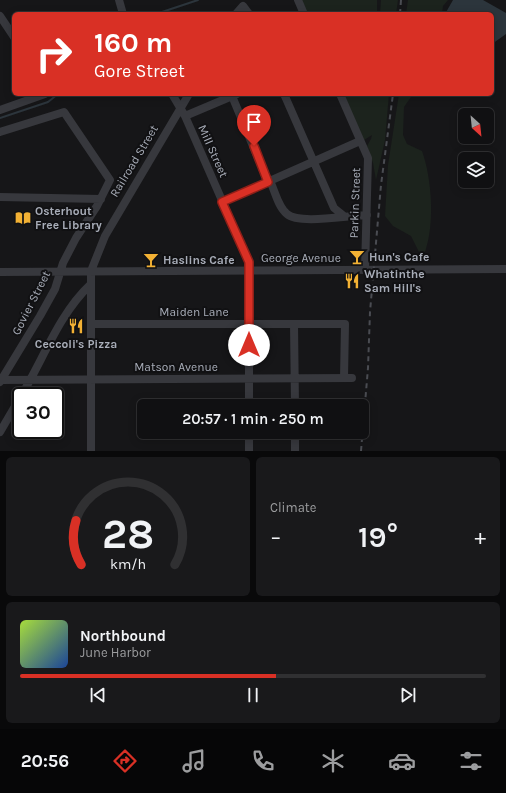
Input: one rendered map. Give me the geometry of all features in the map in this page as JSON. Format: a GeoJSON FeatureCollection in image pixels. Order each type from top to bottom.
{"type":"FeatureCollection","features":[{"type":"Feature","properties":{"kind":"street"},"geometry":{"type":"LineString","coordinates":[[119,0],[122,12]]}},
{"type":"Feature","properties":{"kind":"street"},"geometry":{"type":"LineString","coordinates":[[298,0],[303,12]]}},
{"type":"Feature","properties":{"kind":"street"},"geometry":{"type":"LineString","coordinates":[[238,12],[243,6],[248,12]]}},
{"type":"Feature","properties":{"kind":"street"},"geometry":{"type":"LineString","coordinates":[[0,16],[12,34]]}},
{"type":"Feature","properties":{"kind":"street"},"geometry":{"type":"LineString","coordinates":[[0,110],[38,96]]}},
{"type":"Feature","properties":{"kind":"street","name":"Mill Street"},"geometry":{"type":"LineString","coordinates":[[173,96],[185,116],[249,262],[249,399]]}},
{"type":"Feature","properties":{"kind":"street","name":"Railroad Street"},"geometry":{"type":"LineString","coordinates":[[91,451],[91,272],[105,236],[188,96]]}},
{"type":"Feature","properties":{"kind":"street"},"geometry":{"type":"LineString","coordinates":[[185,116],[233,96]]}},
{"type":"Feature","properties":{"kind":"street"},"geometry":{"type":"LineString","coordinates":[[235,96],[269,181],[282,208],[289,216],[309,219],[367,215]]}},
{"type":"Feature","properties":{"kind":"street"},"geometry":{"type":"LineString","coordinates":[[285,96],[334,208],[344,216]]}},
{"type":"Feature","properties":{"kind":"street","name":"Parkin Street"},"geometry":{"type":"LineString","coordinates":[[341,96],[368,164],[365,270]]}},
{"type":"Feature","properties":{"kind":"street","name":"Govier Street"},"geometry":{"type":"LineString","coordinates":[[0,132],[64,112],[110,180],[101,198],[62,263],[61,271],[54,289],[40,316],[0,381]]}},
{"type":"Feature","properties":{"kind":"street"},"geometry":{"type":"LineString","coordinates":[[222,202],[360,141]]}},
{"type":"Feature","properties":{"kind":"street"},"geometry":{"type":"LineString","coordinates":[[0,198],[101,198]]}},
{"type":"Feature","properties":{"kind":"street","name":"George Avenue"},"geometry":{"type":"LineString","coordinates":[[0,272],[506,269]]}},
{"type":"Feature","properties":{"kind":"street"},"geometry":{"type":"LineString","coordinates":[[26,387],[80,295],[90,285]]}},
{"type":"Feature","properties":{"kind":"street","name":"Maiden Lane"},"geometry":{"type":"LineString","coordinates":[[91,324],[345,324],[348,378]]}},
{"type":"Feature","properties":{"kind":"street"},"geometry":{"type":"LineString","coordinates":[[294,324],[295,399]]}},
{"type":"Feature","properties":{"kind":"street","name":"Matson Avenue"},"geometry":{"type":"LineString","coordinates":[[0,381],[31,379],[348,378]]}},
{"type":"Feature","properties":{"kind":"street"},"geometry":{"type":"LineString","coordinates":[[0,432],[12,411]]}},
{"type":"Feature","properties":{"kind":"street"},"geometry":{"type":"LineString","coordinates":[[249,439],[249,451]]}},
{"type":"Feature","properties":{"kind":"street"},"geometry":{"type":"LineString","coordinates":[[295,439],[295,451]]}},
{"type":"Feature","properties":{"kind":"shaded area"},"geometry":{"type":"Polygon","coordinates":[[[299,0],[377,0],[377,12],[304,12],[299,0]]]}},
{"type":"Feature","properties":{"kind":"shaded area"},"geometry":{"type":"Polygon","coordinates":[[[381,0],[398,0],[396,12],[380,12],[381,0]]]}},
{"type":"Feature","properties":{"kind":"shaded area"},"geometry":{"type":"Polygon","coordinates":[[[408,0],[448,0],[443,6],[442,12],[406,12],[408,0]]]}},
{"type":"Feature","properties":{"kind":"shaded area"},"geometry":{"type":"Polygon","coordinates":[[[453,0],[483,0],[506,13],[506,34],[494,43],[494,12],[446,12],[453,0]]]}},
{"type":"Feature","properties":{"kind":"shaded area"},"geometry":{"type":"Polygon","coordinates":[[[343,96],[389,96],[385,140],[376,180],[373,163],[367,146],[372,135],[364,140],[343,96]]]}},
{"type":"Feature","properties":{"kind":"shaded area"},"geometry":{"type":"Polygon","coordinates":[[[399,96],[412,96],[404,107],[403,135],[407,144],[422,151],[428,175],[431,202],[428,241],[425,252],[420,254],[411,236],[393,226],[385,216],[388,165],[399,96]]]}},
{"type":"Feature","properties":{"kind":"waterway"},"geometry":{"type":"LineString","coordinates":[[162,12],[198,0]]}},
{"type":"Feature","properties":{"kind":"waterway"},"geometry":{"type":"LineString","coordinates":[[0,118],[48,102],[56,96]]}},
{"type":"Feature","properties":{"kind":"railway"},"geometry":{"type":"LineString","coordinates":[[400,12],[401,0]]}},
{"type":"Feature","properties":{"kind":"railway"},"geometry":{"type":"LineString","coordinates":[[361,451],[368,368],[370,312],[381,185],[393,96]]}},
{"type":"Feature","properties":{"kind":"place","name":"Osterhout Free Library"},"geometry":{"type":"Point","coordinates":[23,218]}},
{"type":"Feature","properties":{"kind":"place","name":"Hun's Cafe"},"geometry":{"type":"Point","coordinates":[357,257]}},
{"type":"Feature","properties":{"kind":"place","name":"Haslins Cafe"},"geometry":{"type":"Point","coordinates":[151,260]}},
{"type":"Feature","properties":{"kind":"place","name":"Whatinthe Sam Hill's"},"geometry":{"type":"Point","coordinates":[352,281]}},
{"type":"Feature","properties":{"kind":"place","name":"Ceccoli's Pizza"},"geometry":{"type":"Point","coordinates":[76,326]}},
{"type":"Feature","properties":{"kind":"route"},"geometry":{"type":"LineString","coordinates":[[249,345],[249,262],[222,202],[268,182],[254,146]]}}]}
